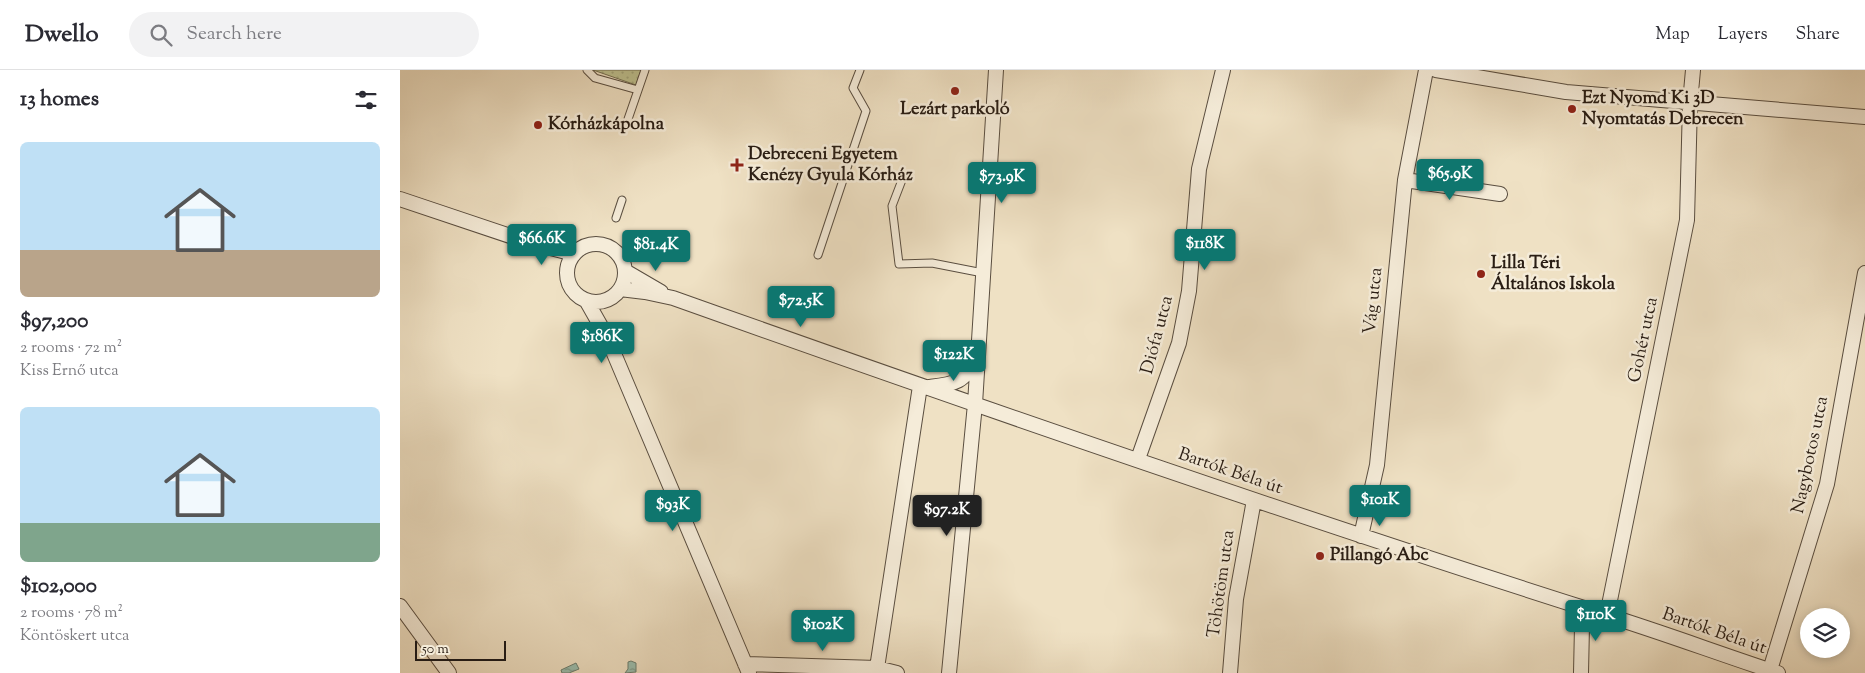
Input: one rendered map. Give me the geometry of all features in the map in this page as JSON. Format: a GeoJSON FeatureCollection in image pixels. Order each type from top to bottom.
{"type":"FeatureCollection","features":[{"type":"Feature","properties":{"kind":"street"},"geometry":{"type":"LineString","coordinates":[[949,673],[975,404],[996,70]]}},
{"type":"Feature","properties":{"kind":"street","name":"Diófa utca"},"geometry":{"type":"LineString","coordinates":[[1138,459],[1178,344],[1189,290],[1199,169],[1222,70]]}},
{"type":"Feature","properties":{"kind":"street","name":"Vág utca"},"geometry":{"type":"LineString","coordinates":[[1361,536],[1377,465],[1405,180],[1426,70]]}},
{"type":"Feature","properties":{"kind":"street"},"geometry":{"type":"LineString","coordinates":[[1436,70],[1566,92],[1865,117]]}},
{"type":"Feature","properties":{"kind":"street","name":"Gohér utca"},"geometry":{"type":"LineString","coordinates":[[1607,615],[1687,220],[1690,103],[1693,70]]}},
{"type":"Feature","properties":{"kind":"street"},"geometry":{"type":"LineString","coordinates":[[1405,180],[1500,194]]}},
{"type":"Feature","properties":{"kind":"street"},"geometry":{"type":"LineString","coordinates":[[400,199],[531,243],[574,254]]}},
{"type":"Feature","properties":{"kind":"street"},"geometry":{"type":"LineString","coordinates":[[531,243],[550,254],[567,271]]}},
{"type":"Feature","properties":{"kind":"street"},"geometry":{"type":"LineString","coordinates":[[592,244],[609,247],[617,253],[625,271],[624,280],[616,294],[604,301],[597,302],[577,296],[567,280],[569,262],[574,254],[592,244]]}},
{"type":"Feature","properties":{"kind":"street"},"geometry":{"type":"LineString","coordinates":[[625,271],[673,298]]}},
{"type":"Feature","properties":{"kind":"street","name":"Nagybotos utca"},"geometry":{"type":"LineString","coordinates":[[1774,672],[1827,484],[1865,273]]}},
{"type":"Feature","properties":{"kind":"street"},"geometry":{"type":"LineString","coordinates":[[620,289],[673,298]]}},
{"type":"Feature","properties":{"kind":"street","name":"Bartók Béla út"},"geometry":{"type":"LineString","coordinates":[[673,298],[1254,500],[1607,615],[1774,672]]}},
{"type":"Feature","properties":{"kind":"street"},"geometry":{"type":"LineString","coordinates":[[586,300],[607,337],[747,669],[876,668],[897,673]]}},
{"type":"Feature","properties":{"kind":"street"},"geometry":{"type":"LineString","coordinates":[[604,301],[607,337]]}},
{"type":"Feature","properties":{"kind":"street"},"geometry":{"type":"LineString","coordinates":[[876,668],[922,386],[954,382],[964,377],[970,367],[979,335]]}},
{"type":"Feature","properties":{"kind":"street","name":"Töhötöm utca"},"geometry":{"type":"LineString","coordinates":[[1230,673],[1236,599],[1254,500]]}},
{"type":"Feature","properties":{"kind":"street"},"geometry":{"type":"LineString","coordinates":[[400,606],[449,673]]}},
{"type":"Feature","properties":{"kind":"street"},"geometry":{"type":"LineString","coordinates":[[1581,673],[1582,626],[1586,609]]}},
{"type":"Feature","properties":{"kind":"lane"},"geometry":{"type":"LineString","coordinates":[[586,70],[595,78],[638,90]]}},
{"type":"Feature","properties":{"kind":"lane"},"geometry":{"type":"LineString","coordinates":[[627,122],[645,70]]}},
{"type":"Feature","properties":{"kind":"lane"},"geometry":{"type":"LineString","coordinates":[[818,255],[866,111],[853,88],[860,70]]}},
{"type":"Feature","properties":{"kind":"lane"},"geometry":{"type":"LineString","coordinates":[[902,180],[892,206],[898,264],[932,263],[983,273]]}},
{"type":"Feature","properties":{"kind":"lane"},"geometry":{"type":"LineString","coordinates":[[616,218],[622,200]]}},
{"type":"Feature","properties":{"kind":"green space"},"geometry":{"type":"Polygon","coordinates":[[[593,70],[641,70],[636,85],[593,70]]]}},
{"type":"Feature","properties":{"kind":"water"},"geometry":{"type":"Polygon","coordinates":[[[628,662],[636,663],[636,672],[625,673],[628,669],[628,662]]]}},
{"type":"Feature","properties":{"kind":"water"},"geometry":{"type":"Polygon","coordinates":[[[576,663],[579,669],[569,673],[562,673],[561,670],[576,663]]]}},
{"type":"Feature","properties":{"kind":"place","name":"Lezárt parkoló"},"geometry":{"type":"Point","coordinates":[955,91]}},
{"type":"Feature","properties":{"kind":"place","name":"Ezt Nyomd Ki 3D Nyomtatás Debrecen"},"geometry":{"type":"Point","coordinates":[1572,109]}},
{"type":"Feature","properties":{"kind":"place","name":"Kórházkápolna"},"geometry":{"type":"Point","coordinates":[538,125]}},
{"type":"Feature","properties":{"kind":"place","name":"Debreceni Egyetem Kenézy Gyula Kórház"},"geometry":{"type":"Point","coordinates":[737,165]}},
{"type":"Feature","properties":{"kind":"place","name":"Lilla Téri Általános Iskola"},"geometry":{"type":"Point","coordinates":[1481,274]}},
{"type":"Feature","properties":{"kind":"place","name":"Pillangó Abc"},"geometry":{"type":"Point","coordinates":[1320,556]}}]}
